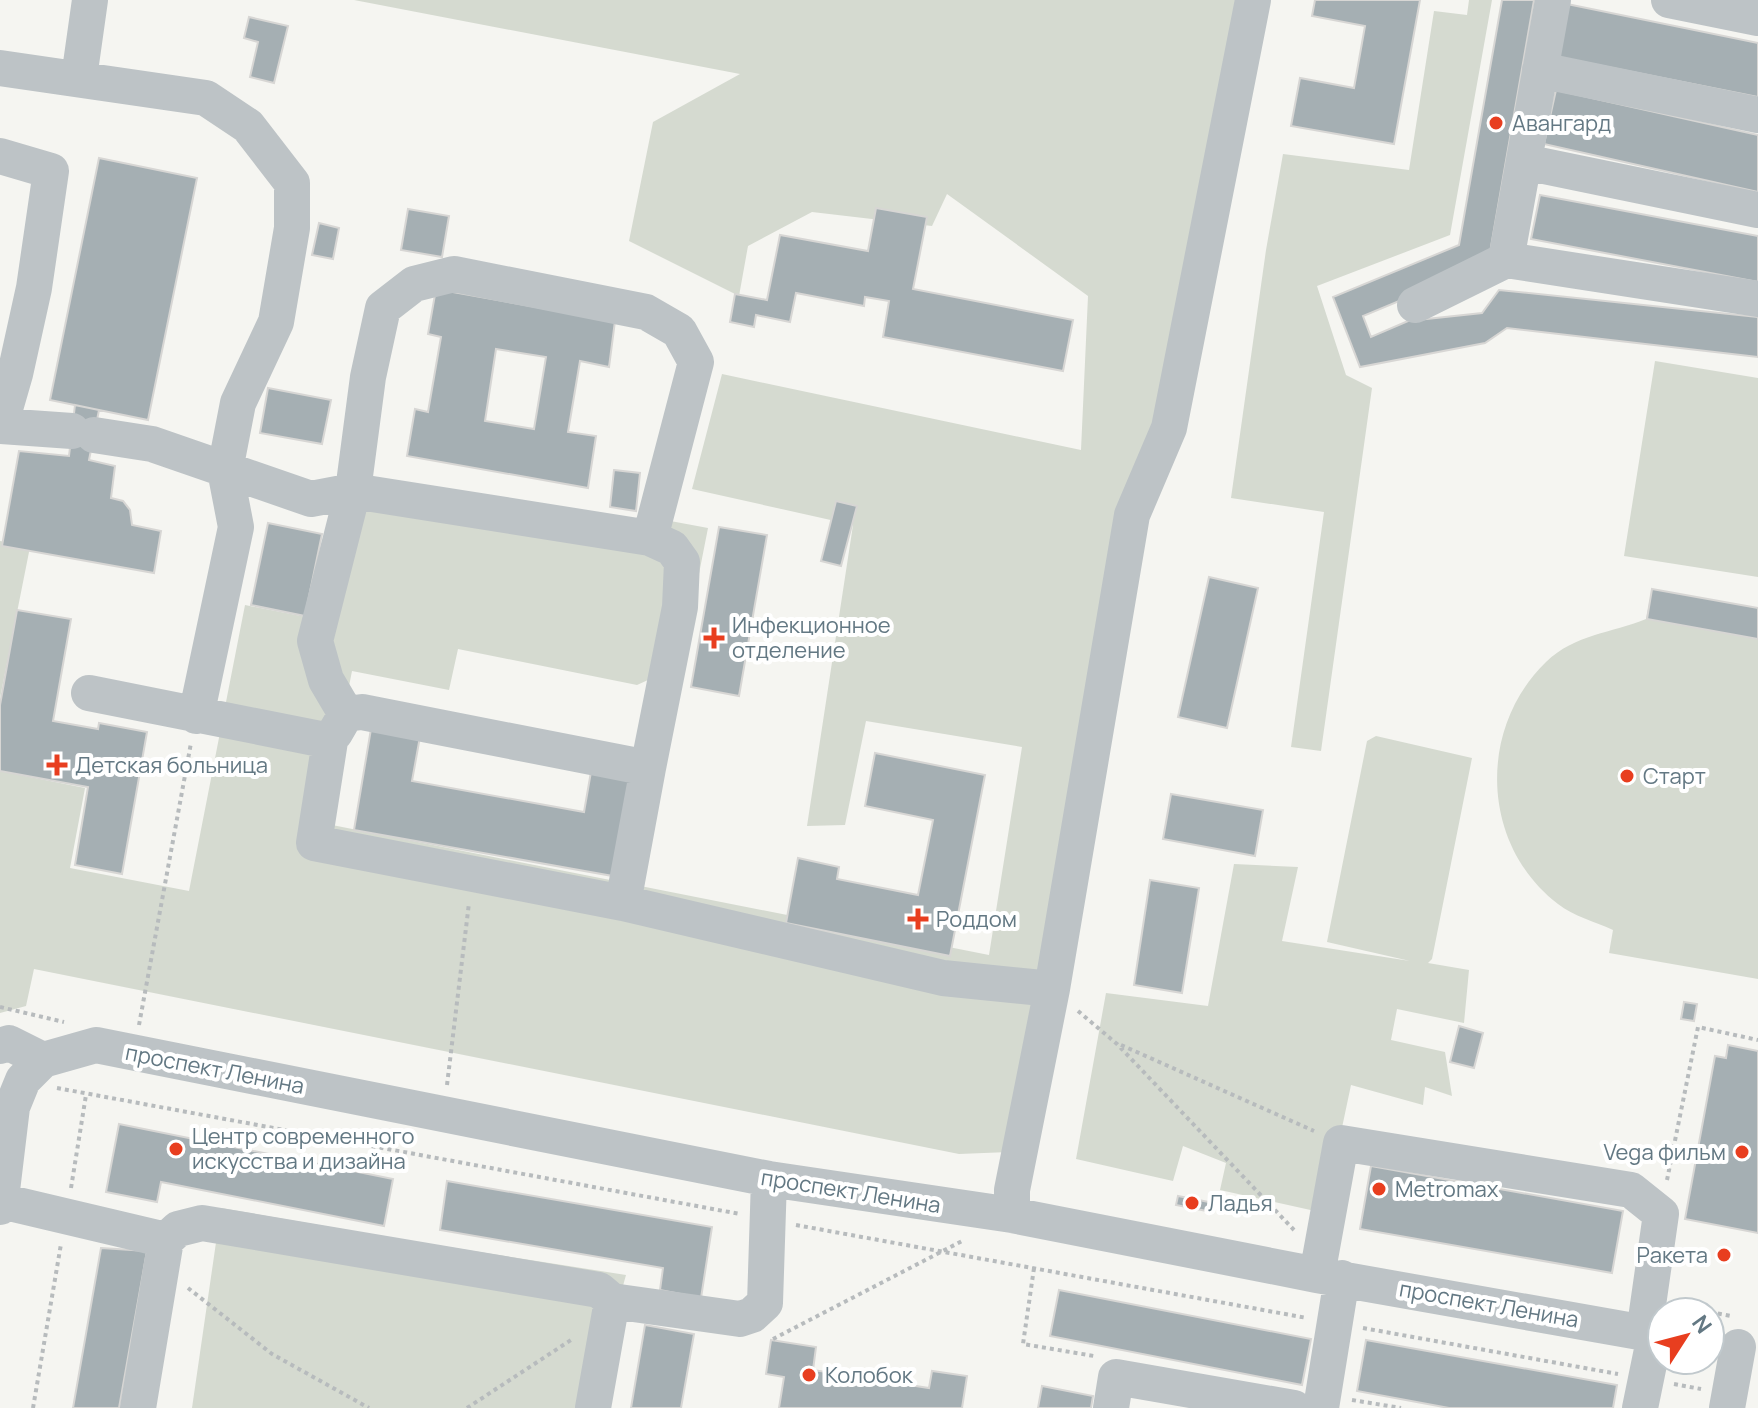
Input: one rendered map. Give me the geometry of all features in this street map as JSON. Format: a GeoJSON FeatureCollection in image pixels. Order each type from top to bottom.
{"type":"FeatureCollection","features":[{"type":"Feature","properties":{"kind":"street"},"geometry":{"type":"LineString","coordinates":[[79,78],[90,0]]}},
{"type":"Feature","properties":{"kind":"street"},"geometry":{"type":"LineString","coordinates":[[1012,1215],[1012,1190],[1052,989],[1132,515],[1169,428],[1253,0]]}},
{"type":"Feature","properties":{"kind":"street"},"geometry":{"type":"LineString","coordinates":[[1506,260],[1553,0]]}},
{"type":"Feature","properties":{"kind":"street"},"geometry":{"type":"LineString","coordinates":[[1669,0],[1758,18]]}},
{"type":"Feature","properties":{"kind":"street"},"geometry":{"type":"LineString","coordinates":[[0,68],[206,98],[248,126],[292,183],[292,228],[276,322],[238,403],[225,470],[236,527],[196,716]]}},
{"type":"Feature","properties":{"kind":"street"},"geometry":{"type":"LineString","coordinates":[[1540,70],[1758,115]]}},
{"type":"Feature","properties":{"kind":"street"},"geometry":{"type":"LineString","coordinates":[[0,156],[51,171],[34,288],[1,426],[83,433],[152,444],[311,499],[353,491],[650,538],[672,548],[682,562],[680,607],[623,903]]}},
{"type":"Feature","properties":{"kind":"street"},"geometry":{"type":"LineString","coordinates":[[1524,162],[1758,210]]}},
{"type":"Feature","properties":{"kind":"street"},"geometry":{"type":"LineString","coordinates":[[1415,305],[1506,260],[1758,299]]}},
{"type":"Feature","properties":{"kind":"street"},"geometry":{"type":"LineString","coordinates":[[650,538],[696,362],[679,331],[646,312],[454,274],[414,284],[383,308],[368,377],[353,491],[315,641],[338,728],[314,843],[623,903],[943,978],[1052,989]]}},
{"type":"Feature","properties":{"kind":"street"},"geometry":{"type":"LineString","coordinates":[[89,693],[196,716],[338,728],[362,712],[648,768]]}},
{"type":"Feature","properties":{"kind":"street"},"geometry":{"type":"LineString","coordinates":[[0,1046],[9,1043],[33,1070],[12,1107],[0,1204],[66,1217],[164,1253]]}},
{"type":"Feature","properties":{"kind":"street","name":"проспект Ленина"},"geometry":{"type":"LineString","coordinates":[[33,1070],[96,1045],[769,1179],[1012,1215],[1646,1333]]}},
{"type":"Feature","properties":{"kind":"street"},"geometry":{"type":"LineString","coordinates":[[1321,1408],[1335,1323],[1330,1276],[1341,1143],[1631,1190],[1661,1214],[1656,1296]]}},
{"type":"Feature","properties":{"kind":"street"},"geometry":{"type":"LineString","coordinates":[[138,1408],[164,1253],[178,1229],[202,1223],[599,1290],[612,1301],[740,1319],[752,1315],[765,1303],[769,1179]]}},
{"type":"Feature","properties":{"kind":"street"},"geometry":{"type":"LineString","coordinates":[[593,1408],[612,1301]]}},
{"type":"Feature","properties":{"kind":"street"},"geometry":{"type":"LineString","coordinates":[[1728,1401],[1735,1347]]}},
{"type":"Feature","properties":{"kind":"street"},"geometry":{"type":"LineString","coordinates":[[1111,1408],[1116,1377],[1294,1408]]}},
{"type":"Feature","properties":{"kind":"path"},"geometry":{"type":"LineString","coordinates":[[137,1035],[196,716]]}},
{"type":"Feature","properties":{"kind":"path"},"geometry":{"type":"LineString","coordinates":[[446,1091],[472,874]]}},
{"type":"Feature","properties":{"kind":"path"},"geometry":{"type":"LineString","coordinates":[[1052,989],[1117,1044],[1296,1232]]}},
{"type":"Feature","properties":{"kind":"path"},"geometry":{"type":"LineString","coordinates":[[1661,1214],[1698,1027],[1758,1040]]}},
{"type":"Feature","properties":{"kind":"path"},"geometry":{"type":"LineString","coordinates":[[1117,1044],[1341,1143]]}},
{"type":"Feature","properties":{"kind":"path"},"geometry":{"type":"LineString","coordinates":[[33,1070],[86,1095],[1335,1323],[1643,1394],[1728,1401]]}},
{"type":"Feature","properties":{"kind":"path"},"geometry":{"type":"LineString","coordinates":[[33,1408],[86,1095]]}},
{"type":"Feature","properties":{"kind":"path"},"geometry":{"type":"LineString","coordinates":[[164,1253],[272,1354],[369,1408]]}},
{"type":"Feature","properties":{"kind":"shaded area"},"geometry":{"type":"Polygon","coordinates":[[[354,0],[1240,0],[1009,1152],[959,1154],[34,969],[26,1006],[0,1013],[0,771],[85,788],[70,868],[189,891],[245,605],[337,623],[366,476],[646,531],[649,517],[708,528],[681,665],[637,685],[458,649],[449,690],[352,671],[322,823],[989,955],[1022,747],[866,721],[845,825],[807,826],[853,525],[692,489],[722,374],[1081,450],[1088,296],[947,194],[932,226],[812,212],[748,246],[739,296],[629,241],[653,122],[740,74],[354,0]]]}},
{"type":"Feature","properties":{"kind":"shaded area"},"geometry":{"type":"Polygon","coordinates":[[[1469,0],[1492,0],[1450,235],[1317,286],[1346,375],[1372,388],[1321,751],[1291,747],[1324,512],[1231,498],[1266,250],[1283,154],[1409,170],[1434,11],[1467,15],[1469,0]]]}},
{"type":"Feature","properties":{"kind":"shaded area"},"geometry":{"type":"Polygon","coordinates":[[[1655,361],[1758,378],[1758,577],[1624,556],[1655,361]]]}},
{"type":"Feature","properties":{"kind":"shaded area"},"geometry":{"type":"Polygon","coordinates":[[[0,541],[30,547],[0,698],[0,541]]]}},
{"type":"Feature","properties":{"kind":"shaded area","name":"Старт"},"geometry":{"type":"Polygon","coordinates":[[[1652,589],[1758,608],[1758,979],[1609,953],[1613,930],[1564,908],[1533,879],[1514,851],[1502,819],[1497,786],[1499,752],[1508,720],[1524,689],[1546,662],[1569,645],[1646,619],[1652,589]]]}},
{"type":"Feature","properties":{"kind":"shaded area"},"geometry":{"type":"Polygon","coordinates":[[[1376,736],[1472,758],[1432,959],[1428,963],[1469,970],[1464,1023],[1397,1009],[1391,1040],[1445,1052],[1452,1096],[1425,1087],[1423,1105],[1351,1085],[1324,1213],[1220,1190],[1226,1163],[1183,1146],[1173,1181],[1076,1159],[1106,993],[1208,1006],[1234,864],[1298,867],[1282,941],[1410,961],[1327,942],[1367,741],[1376,736]]]}},
{"type":"Feature","properties":{"kind":"shaded area"},"geometry":{"type":"Polygon","coordinates":[[[221,1208],[626,1275],[589,1408],[192,1408],[221,1208]]]}},
{"type":"Feature","properties":{"kind":"building"},"geometry":{"type":"Polygon","coordinates":[[[1315,0],[1420,0],[1394,144],[1291,126],[1300,78],[1354,88],[1365,26],[1312,16],[1315,0]]]}},
{"type":"Feature","properties":{"kind":"building","name":"Авангард"},"geometry":{"type":"Polygon","coordinates":[[[1502,0],[1534,0],[1488,264],[1363,316],[1371,337],[1408,321],[1482,313],[1499,290],[1758,317],[1758,357],[1507,328],[1485,343],[1360,367],[1333,297],[1459,245],[1502,0]]]}},
{"type":"Feature","properties":{"kind":"building"},"geometry":{"type":"Polygon","coordinates":[[[1567,4],[1758,43],[1758,97],[1557,57],[1567,4]]]}},
{"type":"Feature","properties":{"kind":"building"},"geometry":{"type":"Polygon","coordinates":[[[249,17],[288,26],[274,83],[250,77],[258,42],[244,38],[249,17]]]}},
{"type":"Feature","properties":{"kind":"building"},"geometry":{"type":"Polygon","coordinates":[[[1556,90],[1758,135],[1758,192],[1544,144],[1556,90]]]}},
{"type":"Feature","properties":{"kind":"building"},"geometry":{"type":"Polygon","coordinates":[[[99,158],[197,178],[148,420],[50,400],[99,158]]]}},
{"type":"Feature","properties":{"kind":"building"},"geometry":{"type":"Polygon","coordinates":[[[1540,195],[1758,236],[1758,282],[1531,239],[1540,195]]]}},
{"type":"Feature","properties":{"kind":"building"},"geometry":{"type":"Polygon","coordinates":[[[876,208],[927,217],[913,289],[1073,320],[1063,371],[883,337],[889,301],[865,297],[864,306],[796,293],[790,322],[756,315],[754,327],[730,322],[735,294],[767,300],[780,235],[868,251],[876,208]]]}},
{"type":"Feature","properties":{"kind":"building"},"geometry":{"type":"Polygon","coordinates":[[[408,209],[449,216],[442,257],[401,250],[408,209]]]}},
{"type":"Feature","properties":{"kind":"building"},"geometry":{"type":"Polygon","coordinates":[[[319,223],[339,228],[333,259],[312,255],[319,223]]]}},
{"type":"Feature","properties":{"kind":"building"},"geometry":{"type":"Polygon","coordinates":[[[436,289],[615,321],[609,367],[580,361],[568,432],[596,436],[588,488],[407,456],[415,409],[428,412],[441,337],[428,334],[436,289]],[[496,349],[485,421],[534,429],[546,357],[496,349]]]}},
{"type":"Feature","properties":{"kind":"building"},"geometry":{"type":"Polygon","coordinates":[[[268,388],[331,400],[322,444],[260,433],[268,388]]]}},
{"type":"Feature","properties":{"kind":"building"},"geometry":{"type":"Polygon","coordinates":[[[75,405],[99,410],[89,460],[115,466],[111,498],[123,501],[130,510],[132,525],[161,531],[154,573],[2,546],[19,451],[69,456],[75,405]]]}},
{"type":"Feature","properties":{"kind":"building"},"geometry":{"type":"Polygon","coordinates":[[[614,470],[640,473],[636,511],[610,507],[614,470]]]}},
{"type":"Feature","properties":{"kind":"building"},"geometry":{"type":"Polygon","coordinates":[[[836,501],[857,506],[841,566],[821,561],[836,501]]]}},
{"type":"Feature","properties":{"kind":"building"},"geometry":{"type":"Polygon","coordinates":[[[268,523],[322,534],[305,616],[251,605],[268,523]]]}},
{"type":"Feature","properties":{"kind":"building"},"geometry":{"type":"Polygon","coordinates":[[[719,527],[767,535],[739,696],[691,687],[719,527]]]}},
{"type":"Feature","properties":{"kind":"building"},"geometry":{"type":"Polygon","coordinates":[[[1209,577],[1258,588],[1227,728],[1178,717],[1209,577]]]}},
{"type":"Feature","properties":{"kind":"building"},"geometry":{"type":"Polygon","coordinates":[[[1652,589],[1758,608],[1758,639],[1647,619],[1652,589]]]}},
{"type":"Feature","properties":{"kind":"building"},"geometry":{"type":"Polygon","coordinates":[[[17,610],[71,619],[53,721],[98,729],[99,723],[147,732],[122,874],[75,865],[88,787],[0,771],[0,705],[17,610]]]}},
{"type":"Feature","properties":{"kind":"building"},"geometry":{"type":"Polygon","coordinates":[[[372,723],[421,731],[412,781],[584,812],[592,766],[642,775],[624,878],[354,830],[372,723]]]}},
{"type":"Feature","properties":{"kind":"building"},"geometry":{"type":"Polygon","coordinates":[[[875,753],[985,775],[950,956],[786,923],[798,858],[839,867],[837,879],[918,895],[933,820],[865,806],[875,753]]]}},
{"type":"Feature","properties":{"kind":"building"},"geometry":{"type":"Polygon","coordinates":[[[1171,794],[1263,810],[1255,856],[1163,839],[1171,794]]]}},
{"type":"Feature","properties":{"kind":"building"},"geometry":{"type":"Polygon","coordinates":[[[1150,880],[1199,888],[1182,993],[1134,985],[1150,880]]]}},
{"type":"Feature","properties":{"kind":"building"},"geometry":{"type":"Polygon","coordinates":[[[1684,1002],[1697,1004],[1694,1021],[1681,1019],[1684,1002]]]}},
{"type":"Feature","properties":{"kind":"building"},"geometry":{"type":"Polygon","coordinates":[[[1459,1026],[1483,1033],[1474,1068],[1450,1062],[1459,1026]]]}},
{"type":"Feature","properties":{"kind":"building"},"geometry":{"type":"Polygon","coordinates":[[[1728,1045],[1758,1051],[1758,1233],[1685,1219],[1715,1056],[1726,1058],[1728,1045]]]}},
{"type":"Feature","properties":{"kind":"building"},"geometry":{"type":"Polygon","coordinates":[[[119,1124],[393,1179],[384,1226],[161,1182],[157,1202],[106,1192],[119,1124]]]}},
{"type":"Feature","properties":{"kind":"building"},"geometry":{"type":"Polygon","coordinates":[[[1371,1166],[1623,1211],[1612,1273],[1360,1229],[1371,1166]]]}},
{"type":"Feature","properties":{"kind":"building"},"geometry":{"type":"Polygon","coordinates":[[[447,1181],[712,1227],[701,1298],[660,1290],[663,1268],[440,1230],[447,1181]]]}},
{"type":"Feature","properties":{"kind":"building"},"geometry":{"type":"Polygon","coordinates":[[[1178,1196],[1214,1203],[1212,1212],[1176,1205],[1178,1196]]]}},
{"type":"Feature","properties":{"kind":"building"},"geometry":{"type":"Polygon","coordinates":[[[101,1248],[147,1251],[119,1408],[73,1408],[101,1248]]]}},
{"type":"Feature","properties":{"kind":"building"},"geometry":{"type":"Polygon","coordinates":[[[1059,1290],[1311,1339],[1302,1385],[1050,1336],[1059,1290]]]}},
{"type":"Feature","properties":{"kind":"building"},"geometry":{"type":"Polygon","coordinates":[[[645,1325],[694,1334],[681,1408],[631,1408],[645,1325]]]}},
{"type":"Feature","properties":{"kind":"building","name":"Колобок"},"geometry":{"type":"Polygon","coordinates":[[[771,1340],[816,1347],[813,1370],[929,1388],[932,1371],[967,1376],[962,1408],[779,1408],[784,1377],[766,1374],[771,1340]]]}},
{"type":"Feature","properties":{"kind":"building"},"geometry":{"type":"Polygon","coordinates":[[[1366,1340],[1617,1385],[1613,1408],[1449,1408],[1357,1391],[1366,1340]]]}},
{"type":"Feature","properties":{"kind":"building"},"geometry":{"type":"Polygon","coordinates":[[[1042,1386],[1093,1396],[1091,1408],[1038,1408],[1042,1386]]]}},
{"type":"Feature","properties":{"kind":"place","name":"Авангард"},"geometry":{"type":"Point","coordinates":[1496,123]}},
{"type":"Feature","properties":{"kind":"place","name":"Инфекционное отделение"},"geometry":{"type":"Point","coordinates":[714,638]}},
{"type":"Feature","properties":{"kind":"place","name":"Детская больница"},"geometry":{"type":"Point","coordinates":[57,765]}},
{"type":"Feature","properties":{"kind":"place","name":"Старт"},"geometry":{"type":"Point","coordinates":[1627,776]}},
{"type":"Feature","properties":{"kind":"place","name":"Роддом"},"geometry":{"type":"Point","coordinates":[918,919]}},
{"type":"Feature","properties":{"kind":"place","name":"Центр современного искусства и дизайна"},"geometry":{"type":"Point","coordinates":[176,1149]}},
{"type":"Feature","properties":{"kind":"place","name":"Vega фильм"},"geometry":{"type":"Point","coordinates":[1742,1152]}},
{"type":"Feature","properties":{"kind":"place","name":"Metromax"},"geometry":{"type":"Point","coordinates":[1379,1189]}},
{"type":"Feature","properties":{"kind":"place","name":"Ладья"},"geometry":{"type":"Point","coordinates":[1192,1203]}},
{"type":"Feature","properties":{"kind":"place","name":"Ракета"},"geometry":{"type":"Point","coordinates":[1724,1255]}},
{"type":"Feature","properties":{"kind":"place","name":"Колобок"},"geometry":{"type":"Point","coordinates":[809,1375]}}]}
